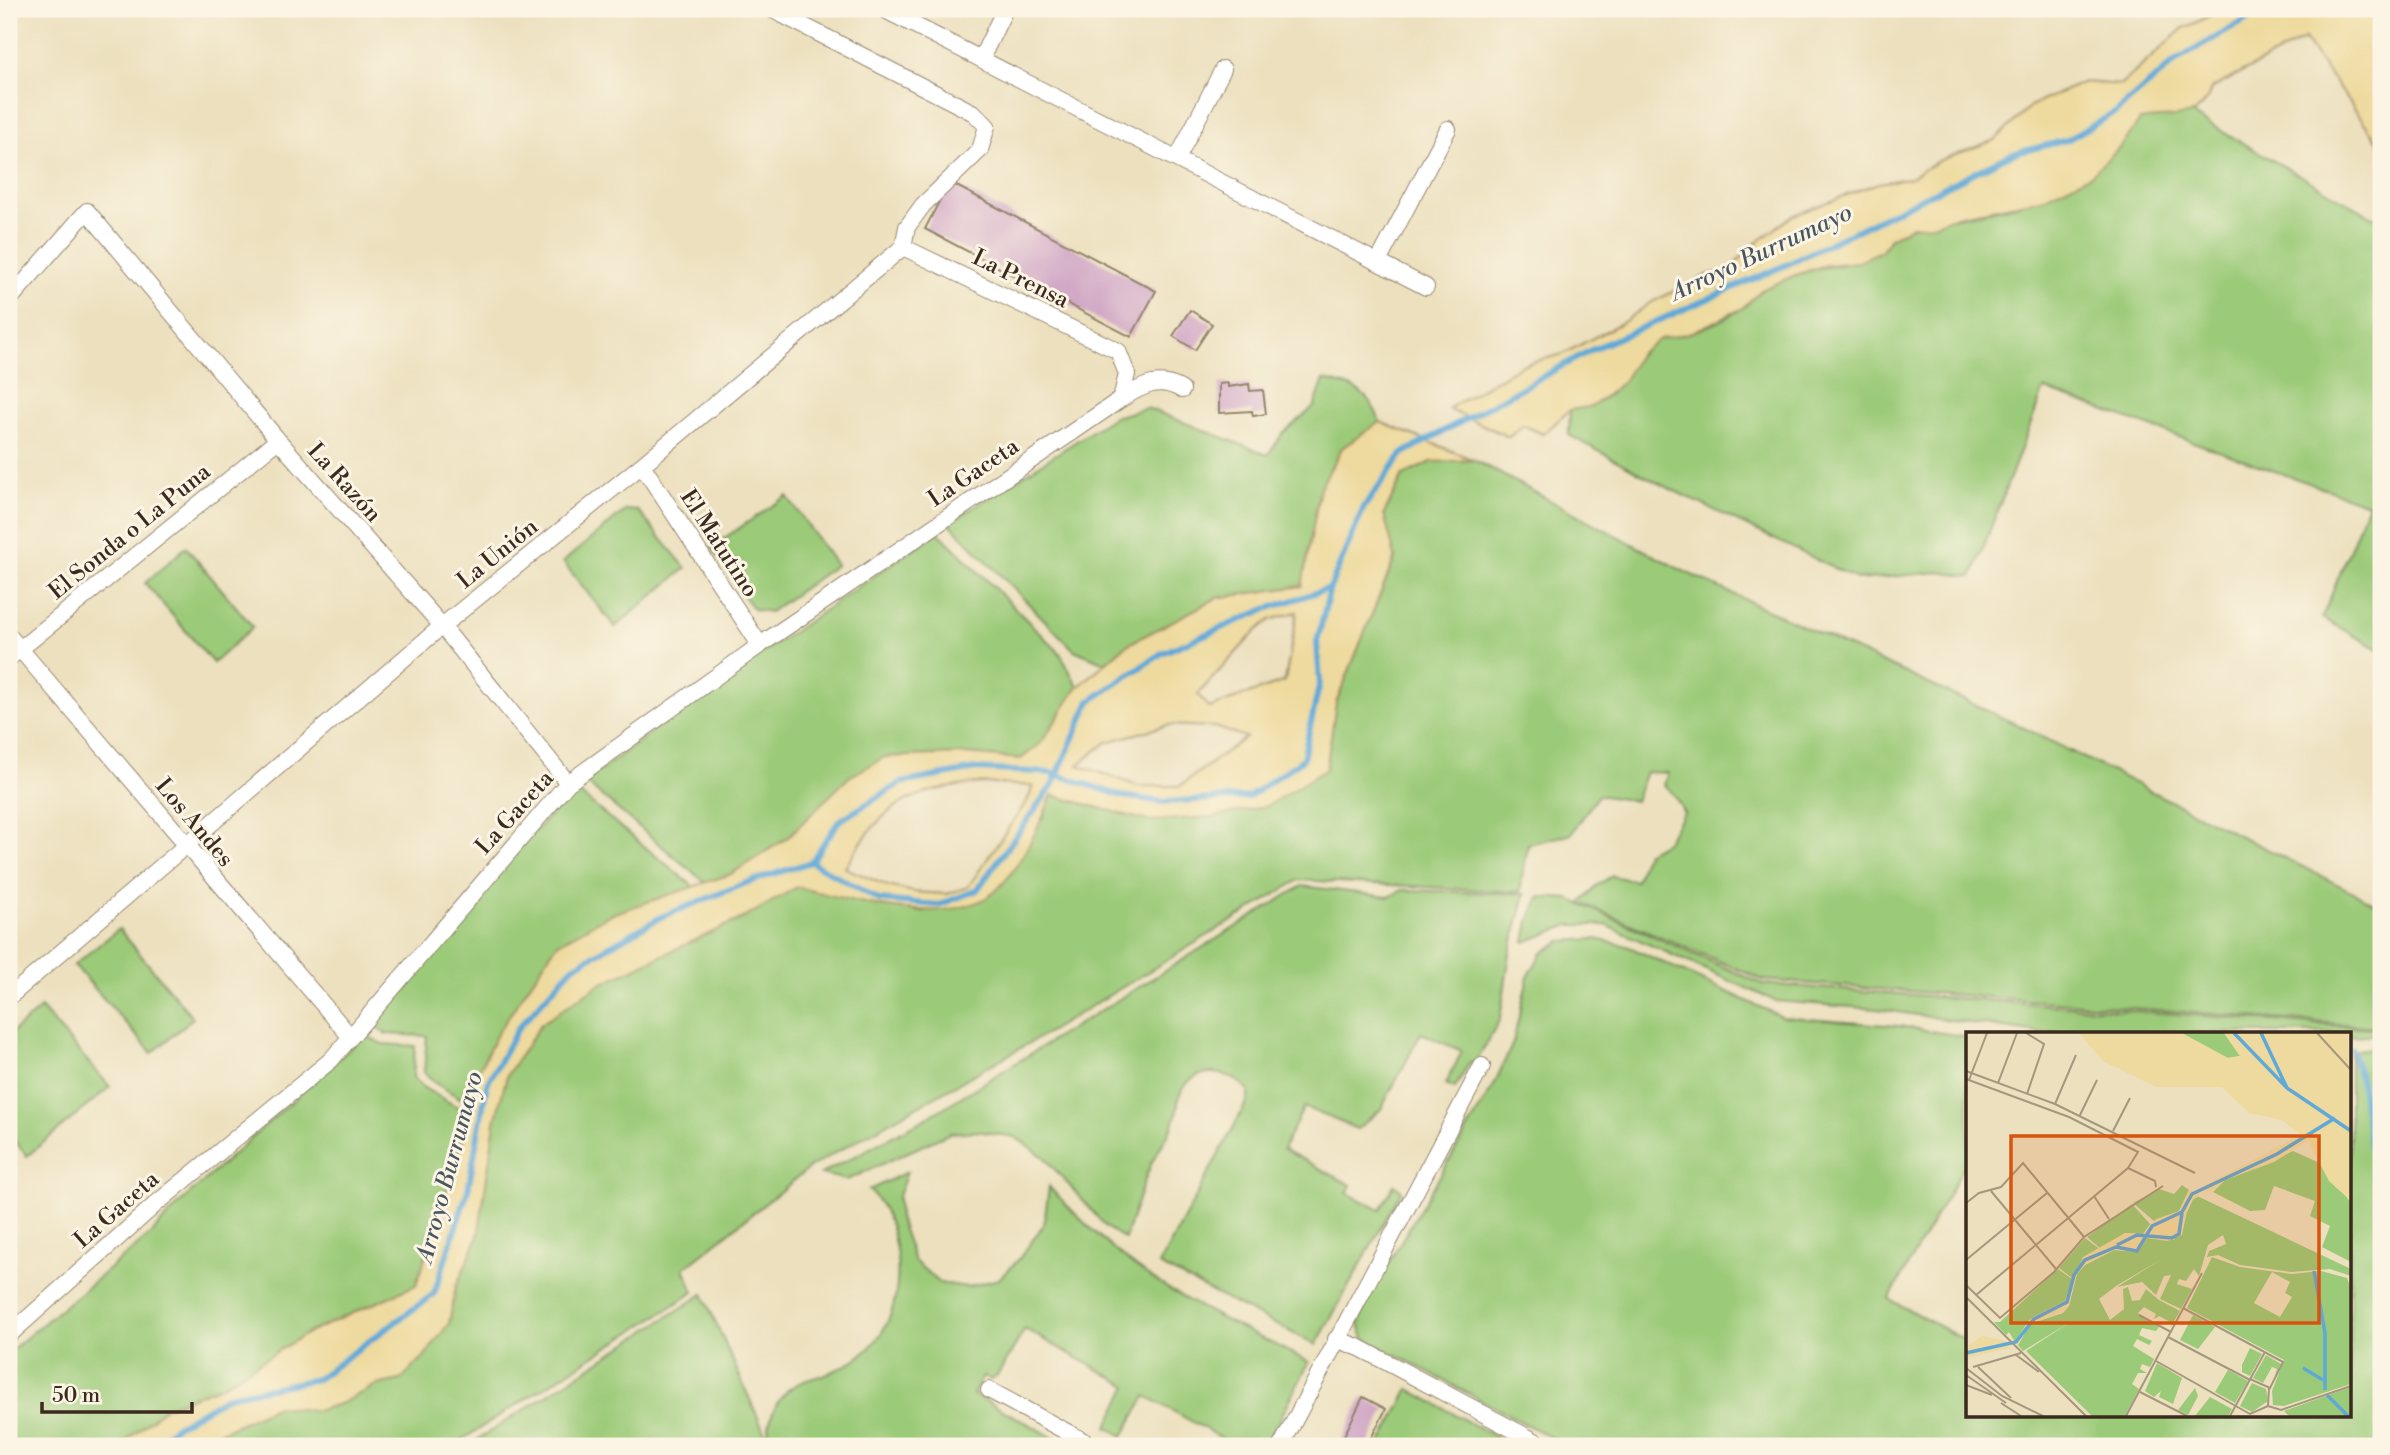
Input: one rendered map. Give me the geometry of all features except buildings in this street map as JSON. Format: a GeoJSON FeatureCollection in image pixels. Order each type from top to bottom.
{"type":"FeatureCollection","features":[{"type":"Feature","properties":{"kind":"street","name":"La Unión"},"geometry":{"type":"LineString","coordinates":[[9,997],[442,626],[642,465],[903,247],[907,227],[923,205],[980,150],[987,126],[974,113],[771,9]]}},
{"type":"Feature","properties":{"kind":"street"},"geometry":{"type":"LineString","coordinates":[[883,9],[1426,287]]}},
{"type":"Feature","properties":{"kind":"street"},"geometry":{"type":"LineString","coordinates":[[981,59],[1004,9]]}},
{"type":"Feature","properties":{"kind":"street"},"geometry":{"type":"LineString","coordinates":[[1177,159],[1223,69]]}},
{"type":"Feature","properties":{"kind":"street"},"geometry":{"type":"LineString","coordinates":[[1378,262],[1448,129]]}},
{"type":"Feature","properties":{"kind":"street","name":"La Razón"},"geometry":{"type":"LineString","coordinates":[[9,300],[87,211],[278,440],[442,626],[568,783]]}},
{"type":"Feature","properties":{"kind":"street","name":"La Prensa"},"geometry":{"type":"LineString","coordinates":[[903,247],[1118,351],[1127,374],[1121,399]]}},
{"type":"Feature","properties":{"kind":"street","name":"La Gaceta"},"geometry":{"type":"LineString","coordinates":[[9,1335],[157,1203],[331,1060],[349,1035],[568,783],[760,645],[1121,399],[1146,385],[1162,381],[1182,390]]}},
{"type":"Feature","properties":{"kind":"street","name":"El Sonda o La Puna"},"geometry":{"type":"LineString","coordinates":[[12,648],[278,440]]}},
{"type":"Feature","properties":{"kind":"street","name":"El Matutino"},"geometry":{"type":"LineString","coordinates":[[642,465],[760,645]]}},
{"type":"Feature","properties":{"kind":"street","name":"Los Andes"},"geometry":{"type":"LineString","coordinates":[[12,648],[349,1035]]}},
{"type":"Feature","properties":{"kind":"street"},"geometry":{"type":"LineString","coordinates":[[1281,1446],[1482,1066]]}},
{"type":"Feature","properties":{"kind":"street"},"geometry":{"type":"LineString","coordinates":[[1336,1339],[1360,1348],[1544,1446]]}},
{"type":"Feature","properties":{"kind":"street"},"geometry":{"type":"LineString","coordinates":[[989,1390],[1093,1446]]}},
{"type":"Feature","properties":{"kind":"green space"},"geometry":{"type":"Polygon","coordinates":[[[2163,115],[2193,115],[2373,217],[2381,217],[2381,650],[2322,618],[2368,504],[2044,389],[1972,577],[1939,572],[1859,580],[1658,483],[1569,435],[1570,410],[1603,399],[1621,381],[1644,350],[1657,341],[1722,320],[1776,282],[1810,270],[1863,259],[1906,229],[2011,206],[2066,187],[2092,171],[2117,149],[2140,120],[2163,115]]]}},
{"type":"Feature","properties":{"kind":"green space"},"geometry":{"type":"Polygon","coordinates":[[[1324,380],[1352,388],[1366,397],[1380,422],[1342,448],[1320,488],[1303,586],[1217,598],[1125,646],[1105,663],[1074,650],[949,523],[1114,417],[1147,408],[1268,455],[1283,433],[1314,407],[1324,380]]]}},
{"type":"Feature","properties":{"kind":"green space"},"geometry":{"type":"Polygon","coordinates":[[[1474,460],[1681,570],[2016,724],[2381,906],[2381,1027],[1763,980],[1581,903],[1596,886],[1612,876],[1636,881],[1646,853],[1667,841],[1684,813],[1675,796],[1664,785],[1668,773],[1646,772],[1635,801],[1598,795],[1571,834],[1528,844],[1520,892],[1299,880],[1047,1033],[812,1166],[684,1268],[694,1292],[452,1446],[191,1446],[278,1406],[316,1411],[342,1403],[376,1385],[400,1380],[449,1323],[456,1286],[478,1237],[495,1122],[507,1075],[541,1024],[598,985],[745,917],[797,887],[921,912],[997,889],[1044,816],[1051,795],[1148,821],[1326,769],[1336,703],[1395,558],[1384,514],[1403,476],[1431,462],[1474,460]]]}},
{"type":"Feature","properties":{"kind":"green space"},"geometry":{"type":"Polygon","coordinates":[[[787,496],[836,565],[770,612],[753,609],[711,547],[787,496]]]}},
{"type":"Feature","properties":{"kind":"green space"},"geometry":{"type":"Polygon","coordinates":[[[626,510],[638,511],[686,568],[615,627],[563,562],[626,510]]]}},
{"type":"Feature","properties":{"kind":"green space"},"geometry":{"type":"Polygon","coordinates":[[[938,532],[1060,653],[1078,687],[1041,743],[1021,759],[964,754],[885,757],[818,809],[787,838],[731,874],[706,883],[585,782],[687,705],[938,532]]]}},
{"type":"Feature","properties":{"kind":"green space"},"geometry":{"type":"Polygon","coordinates":[[[186,547],[253,627],[213,663],[145,583],[186,547]]]}},
{"type":"Feature","properties":{"kind":"green space"},"geometry":{"type":"Polygon","coordinates":[[[576,791],[694,887],[654,901],[557,944],[497,1034],[476,1076],[470,1104],[435,1083],[424,1072],[427,1036],[386,1034],[373,1025],[495,874],[576,791]]]}},
{"type":"Feature","properties":{"kind":"green space"},"geometry":{"type":"Polygon","coordinates":[[[1302,886],[1389,897],[1402,890],[1525,894],[1510,953],[1500,1019],[1475,1064],[1470,1062],[1455,1088],[1446,1084],[1462,1051],[1421,1033],[1381,1109],[1357,1129],[1304,1107],[1283,1149],[1351,1185],[1347,1193],[1380,1210],[1394,1185],[1402,1190],[1316,1345],[1159,1265],[1248,1100],[1248,1090],[1227,1076],[1210,1073],[1201,1075],[1193,1078],[1183,1088],[1175,1119],[1148,1171],[1125,1239],[1107,1228],[1044,1157],[1015,1137],[977,1131],[950,1133],[847,1180],[821,1174],[927,1118],[1302,886]]]}},
{"type":"Feature","properties":{"kind":"green space"},"geometry":{"type":"Polygon","coordinates":[[[1539,897],[1569,899],[1762,984],[2381,1029],[2381,1034],[2032,1032],[1877,1009],[1775,1001],[1606,925],[1569,925],[1525,942],[1529,921],[1539,897]]]}},
{"type":"Feature","properties":{"kind":"green space"},"geometry":{"type":"Polygon","coordinates":[[[119,929],[193,1018],[152,1053],[74,965],[119,929]]]}},
{"type":"Feature","properties":{"kind":"green space"},"geometry":{"type":"Polygon","coordinates":[[[1596,939],[1627,946],[1782,1017],[1899,1026],[1966,1037],[1966,1163],[1889,1299],[1966,1341],[1966,1416],[2352,1416],[2352,1051],[2381,1047],[2381,1446],[1567,1446],[1364,1338],[1359,1324],[1367,1299],[1494,1085],[1513,1043],[1528,977],[1541,954],[1561,941],[1596,939]]]}},
{"type":"Feature","properties":{"kind":"green space"},"geometry":{"type":"Polygon","coordinates":[[[41,1008],[110,1087],[27,1156],[9,1134],[9,1035],[41,1008]]]}},
{"type":"Feature","properties":{"kind":"green space"},"geometry":{"type":"Polygon","coordinates":[[[365,1035],[382,1044],[415,1046],[413,1077],[424,1088],[468,1113],[448,1193],[416,1285],[306,1334],[221,1386],[166,1407],[120,1446],[9,1446],[9,1352],[150,1235],[183,1200],[365,1035]]]}},
{"type":"Feature","properties":{"kind":"green space"},"geometry":{"type":"Polygon","coordinates":[[[907,1172],[898,1196],[899,1218],[914,1261],[940,1283],[967,1287],[999,1279],[1019,1259],[1044,1224],[1049,1187],[1106,1243],[1163,1286],[1309,1362],[1266,1446],[1236,1446],[1146,1396],[1123,1436],[1107,1427],[1128,1386],[1025,1329],[997,1376],[991,1380],[983,1377],[973,1394],[1069,1446],[468,1446],[703,1294],[767,1438],[773,1413],[787,1391],[849,1363],[876,1341],[885,1327],[896,1295],[897,1257],[889,1221],[881,1204],[869,1190],[907,1172]]]}},
{"type":"Feature","properties":{"kind":"green space"},"geometry":{"type":"Polygon","coordinates":[[[1409,1389],[1512,1446],[1379,1446],[1409,1389]]]}},
{"type":"Feature","properties":{"kind":"sand"},"geometry":{"type":"Polygon","coordinates":[[[2224,9],[2381,9],[2381,146],[2304,39],[2211,89],[2200,108],[2192,113],[2140,120],[2124,143],[2091,175],[2041,199],[1956,216],[1933,225],[1912,226],[1890,238],[1881,251],[1858,262],[1825,265],[1793,276],[1761,290],[1741,309],[1690,333],[1660,339],[1640,353],[1623,382],[1593,406],[1570,410],[1543,434],[1523,425],[1509,437],[1448,409],[1522,365],[1563,354],[1625,321],[1650,303],[1707,275],[1728,271],[1755,244],[1792,216],[1878,183],[1909,178],[1938,161],[1995,140],[2032,105],[2084,82],[2121,85],[2182,29],[2224,9]]]}},
{"type":"Feature","properties":{"kind":"sand"},"geometry":{"type":"Polygon","coordinates":[[[1380,422],[1474,460],[1431,462],[1403,475],[1384,514],[1395,557],[1336,703],[1326,769],[1267,806],[1213,817],[1148,821],[1052,795],[1016,866],[986,898],[966,906],[918,910],[867,904],[797,887],[745,917],[598,985],[541,1024],[507,1075],[495,1122],[478,1237],[456,1286],[449,1323],[425,1356],[400,1380],[376,1385],[342,1403],[316,1411],[277,1406],[191,1446],[120,1446],[166,1407],[221,1386],[306,1334],[416,1285],[462,1145],[476,1076],[497,1034],[557,944],[609,915],[731,874],[787,838],[849,777],[885,757],[964,754],[1021,759],[1041,743],[1078,687],[1125,646],[1217,598],[1302,586],[1320,488],[1342,448],[1380,422]],[[1297,612],[1270,620],[1255,632],[1198,694],[1209,708],[1285,681],[1297,612]],[[1168,725],[1107,742],[1078,765],[1138,786],[1180,786],[1246,737],[1214,727],[1168,725]],[[981,783],[916,796],[885,815],[872,828],[845,868],[888,886],[914,892],[947,894],[968,887],[1027,801],[1034,786],[981,783]]]}},
{"type":"Feature","properties":{"kind":"waterway","name":"Arroyo Burrumayo"},"geometry":{"type":"LineString","coordinates":[[151,1446],[175,1427],[228,1396],[317,1379],[434,1294],[468,1190],[487,1084],[518,1028],[573,967],[661,917],[746,883],[811,862],[879,900],[939,905],[977,890],[1052,786],[1090,701],[1162,653],[1266,609],[1330,588],[1364,507],[1402,454],[1593,349],[1788,264],[2012,154],[2067,140],[2116,112],[2177,60],[2265,9]]}},
{"type":"Feature","properties":{"kind":"waterway","name":"Arroyo Burrumayo"},"geometry":{"type":"LineString","coordinates":[[811,862],[839,821],[901,783],[976,769],[1052,773],[1122,796],[1163,802],[1249,797],[1303,759],[1320,682],[1317,642],[1330,588]]}},
{"type":"Feature","properties":{"kind":"waterway"},"geometry":{"type":"LineString","coordinates":[[2352,1050],[2361,1083],[2381,1219]]}}]}
